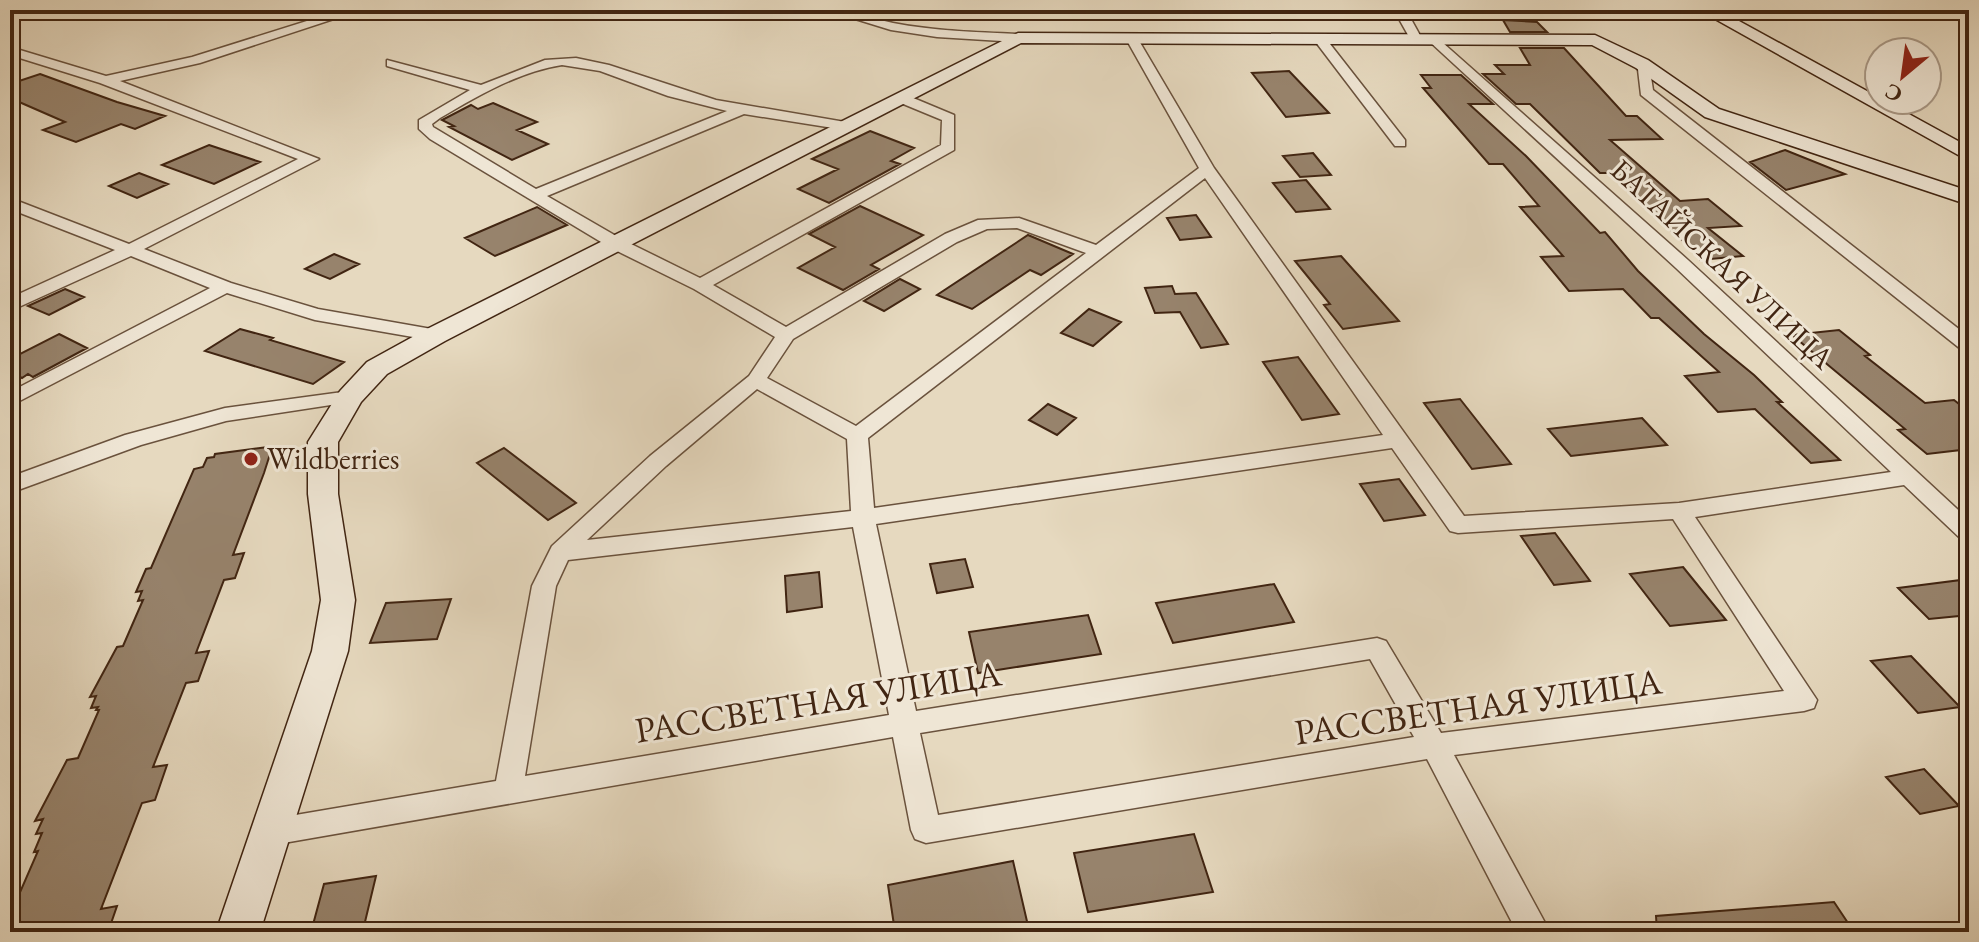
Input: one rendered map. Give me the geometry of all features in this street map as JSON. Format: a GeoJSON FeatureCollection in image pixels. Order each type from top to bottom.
{"type":"FeatureCollection","features":[{"type":"Feature","properties":{"kind":"street"},"geometry":{"type":"LineString","coordinates":[[105,80],[195,60],[355,10]]}},
{"type":"Feature","properties":{"kind":"street"},"geometry":{"type":"LineString","coordinates":[[832,10],[891,26],[937,33],[1018,38],[1595,40],[1642,64],[1712,113],[1969,198]]}},
{"type":"Feature","properties":{"kind":"street","name":"БАТАЙСКАЯ УЛИЦА"},"geometry":{"type":"LineString","coordinates":[[1400,10],[1425,39],[1969,533]]}},
{"type":"Feature","properties":{"kind":"street"},"geometry":{"type":"LineString","coordinates":[[1707,10],[1969,155]]}},
{"type":"Feature","properties":{"kind":"street"},"geometry":{"type":"LineString","coordinates":[[1131,37],[1207,169],[1458,525],[1679,511],[1910,477]]}},
{"type":"Feature","properties":{"kind":"street"},"geometry":{"type":"LineString","coordinates":[[238,932],[330,651],[338,600],[323,494],[323,442],[350,397],[377,368],[436,335],[1018,38]]}},
{"type":"Feature","properties":{"kind":"street"},"geometry":{"type":"LineString","coordinates":[[1319,38],[1400,143]]}},
{"type":"Feature","properties":{"kind":"street"},"geometry":{"type":"LineString","coordinates":[[10,51],[105,80],[311,159],[128,251],[10,305]]}},
{"type":"Feature","properties":{"kind":"street"},"geometry":{"type":"LineString","coordinates":[[786,335],[700,285],[617,244],[426,129],[424,123],[541,64],[562,61],[589,64],[673,93],[739,111],[846,126]]}},
{"type":"Feature","properties":{"kind":"street"},"geometry":{"type":"LineString","coordinates":[[392,63],[485,90]]}},
{"type":"Feature","properties":{"kind":"street"},"geometry":{"type":"LineString","coordinates":[[1642,64],[1646,92],[1969,346]]}},
{"type":"Feature","properties":{"kind":"street"},"geometry":{"type":"LineString","coordinates":[[700,285],[949,147],[949,118],[901,98]]}},
{"type":"Feature","properties":{"kind":"street"},"geometry":{"type":"LineString","coordinates":[[537,194],[739,111]]}},
{"type":"Feature","properties":{"kind":"street"},"geometry":{"type":"LineString","coordinates":[[857,436],[1207,169]]}},
{"type":"Feature","properties":{"kind":"street"},"geometry":{"type":"LineString","coordinates":[[10,203],[225,287],[315,314],[436,335]]}},
{"type":"Feature","properties":{"kind":"street"},"geometry":{"type":"LineString","coordinates":[[508,792],[544,586],[560,552],[658,461],[756,380],[786,335],[951,238],[984,224],[1019,223],[1096,251]]}},
{"type":"Feature","properties":{"kind":"street"},"geometry":{"type":"LineString","coordinates":[[10,400],[225,287]]}},
{"type":"Feature","properties":{"kind":"street"},"geometry":{"type":"LineString","coordinates":[[756,380],[857,436]]}},
{"type":"Feature","properties":{"kind":"street"},"geometry":{"type":"LineString","coordinates":[[10,485],[133,440],[225,415],[350,397]]}},
{"type":"Feature","properties":{"kind":"street"},"geometry":{"type":"LineString","coordinates":[[857,436],[863,518],[905,724]]}},
{"type":"Feature","properties":{"kind":"street"},"geometry":{"type":"LineString","coordinates":[[560,552],[863,518],[1397,440]]}},
{"type":"Feature","properties":{"kind":"street","name":"РАССВЕТНАЯ УЛИЦА"},"geometry":{"type":"LineString","coordinates":[[905,724],[926,830],[1434,746],[1804,700],[1679,511]]}},
{"type":"Feature","properties":{"kind":"street","name":"РАССВЕТНАЯ УЛИЦА"},"geometry":{"type":"LineString","coordinates":[[272,832],[905,724],[1377,648],[1434,746]]}},
{"type":"Feature","properties":{"kind":"street"},"geometry":{"type":"LineString","coordinates":[[1434,746],[1534,932]]}},
{"type":"Feature","properties":{"kind":"building"},"geometry":{"type":"Polygon","coordinates":[[[1503,20],[1537,22],[1547,32],[1510,32],[1503,20]]]}},
{"type":"Feature","properties":{"kind":"building"},"geometry":{"type":"Polygon","coordinates":[[[1520,48],[1564,48],[1626,116],[1637,116],[1662,139],[1610,140],[1680,201],[1708,199],[1741,226],[1708,228],[1743,256],[1700,260],[1700,256],[1666,224],[1610,173],[1600,173],[1530,104],[1516,104],[1483,74],[1504,74],[1495,65],[1530,65],[1520,48]]]}},
{"type":"Feature","properties":{"kind":"building"},"geometry":{"type":"Polygon","coordinates":[[[1289,71],[1329,113],[1286,117],[1252,73],[1289,71]]]}},
{"type":"Feature","properties":{"kind":"building"},"geometry":{"type":"Polygon","coordinates":[[[40,74],[165,116],[135,129],[121,124],[76,142],[43,130],[65,122],[10,98],[10,84],[40,74]]]}},
{"type":"Feature","properties":{"kind":"building"},"geometry":{"type":"Polygon","coordinates":[[[1421,75],[1461,75],[1493,104],[1469,104],[1526,156],[1600,233],[1605,232],[1638,271],[1704,334],[1754,375],[1782,402],[1777,402],[1840,460],[1811,463],[1755,409],[1718,412],[1685,376],[1719,372],[1659,318],[1651,318],[1623,289],[1569,291],[1541,257],[1563,256],[1520,207],[1539,206],[1503,164],[1489,164],[1423,88],[1431,88],[1421,75]]]}},
{"type":"Feature","properties":{"kind":"building"},"geometry":{"type":"Polygon","coordinates":[[[493,103],[537,122],[517,130],[548,144],[512,160],[449,127],[454,126],[442,120],[471,105],[478,109],[493,103]]]}},
{"type":"Feature","properties":{"kind":"building"},"geometry":{"type":"Polygon","coordinates":[[[870,131],[914,148],[891,161],[900,164],[829,203],[798,189],[838,169],[812,159],[870,131]]]}},
{"type":"Feature","properties":{"kind":"building"},"geometry":{"type":"Polygon","coordinates":[[[209,145],[260,162],[214,184],[162,165],[209,145]]]}},
{"type":"Feature","properties":{"kind":"building"},"geometry":{"type":"Polygon","coordinates":[[[1785,150],[1845,174],[1786,190],[1750,162],[1785,150]]]}},
{"type":"Feature","properties":{"kind":"building"},"geometry":{"type":"Polygon","coordinates":[[[1313,153],[1331,175],[1300,177],[1283,156],[1313,153]]]}},
{"type":"Feature","properties":{"kind":"building"},"geometry":{"type":"Polygon","coordinates":[[[139,173],[168,184],[137,198],[109,186],[139,173]]]}},
{"type":"Feature","properties":{"kind":"building"},"geometry":{"type":"Polygon","coordinates":[[[1306,180],[1330,209],[1296,212],[1273,183],[1306,180]]]}},
{"type":"Feature","properties":{"kind":"building"},"geometry":{"type":"Polygon","coordinates":[[[860,206],[923,235],[871,265],[879,269],[843,290],[798,268],[835,247],[809,234],[860,206]]]}},
{"type":"Feature","properties":{"kind":"building"},"geometry":{"type":"Polygon","coordinates":[[[537,207],[567,225],[495,256],[465,238],[537,207]]]}},
{"type":"Feature","properties":{"kind":"building"},"geometry":{"type":"Polygon","coordinates":[[[1196,215],[1211,237],[1180,240],[1167,218],[1196,215]]]}},
{"type":"Feature","properties":{"kind":"building"},"geometry":{"type":"Polygon","coordinates":[[[1028,235],[1073,254],[1041,275],[1030,270],[972,309],[937,295],[1028,235]]]}},
{"type":"Feature","properties":{"kind":"building"},"geometry":{"type":"Polygon","coordinates":[[[334,254],[359,264],[330,279],[305,269],[334,254]]]}},
{"type":"Feature","properties":{"kind":"building"},"geometry":{"type":"Polygon","coordinates":[[[1341,256],[1399,321],[1343,329],[1324,305],[1330,304],[1295,261],[1341,256]]]}},
{"type":"Feature","properties":{"kind":"building"},"geometry":{"type":"Polygon","coordinates":[[[900,279],[920,289],[884,311],[864,301],[900,279]]]}},
{"type":"Feature","properties":{"kind":"building"},"geometry":{"type":"Polygon","coordinates":[[[1172,286],[1175,294],[1196,293],[1228,344],[1201,348],[1180,312],[1155,313],[1145,288],[1172,286]]]}},
{"type":"Feature","properties":{"kind":"building"},"geometry":{"type":"Polygon","coordinates":[[[65,289],[84,297],[49,315],[28,306],[65,289]]]}},
{"type":"Feature","properties":{"kind":"building"},"geometry":{"type":"Polygon","coordinates":[[[1089,309],[1121,322],[1093,346],[1061,333],[1089,309]]]}},
{"type":"Feature","properties":{"kind":"building"},"geometry":{"type":"Polygon","coordinates":[[[240,329],[344,362],[313,384],[205,351],[240,329]]]}},
{"type":"Feature","properties":{"kind":"building"},"geometry":{"type":"Polygon","coordinates":[[[1839,330],[1870,355],[1865,356],[1925,403],[1954,400],[1969,412],[1969,449],[1927,454],[1898,430],[1905,429],[1792,335],[1839,330]]]}},
{"type":"Feature","properties":{"kind":"building"},"geometry":{"type":"Polygon","coordinates":[[[59,334],[87,348],[33,377],[28,374],[22,378],[10,372],[10,359],[59,334]]]}},
{"type":"Feature","properties":{"kind":"building"},"geometry":{"type":"Polygon","coordinates":[[[1298,357],[1339,414],[1302,420],[1263,362],[1298,357]]]}},
{"type":"Feature","properties":{"kind":"building"},"geometry":{"type":"Polygon","coordinates":[[[1460,399],[1511,464],[1472,469],[1424,403],[1460,399]]]}},
{"type":"Feature","properties":{"kind":"building"},"geometry":{"type":"Polygon","coordinates":[[[1048,404],[1076,418],[1057,435],[1029,420],[1048,404]]]}},
{"type":"Feature","properties":{"kind":"building"},"geometry":{"type":"Polygon","coordinates":[[[1642,418],[1667,445],[1571,456],[1548,429],[1642,418]]]}},
{"type":"Feature","properties":{"kind":"building"},"geometry":{"type":"Polygon","coordinates":[[[272,448],[264,473],[233,555],[244,553],[235,578],[224,580],[196,653],[209,651],[198,681],[186,683],[153,767],[167,765],[155,800],[142,803],[101,909],[117,906],[108,932],[10,932],[10,899],[18,897],[38,851],[34,852],[42,833],[36,834],[43,819],[35,821],[67,760],[78,758],[99,710],[96,710],[98,707],[91,708],[96,696],[90,697],[117,647],[123,646],[143,600],[138,601],[142,591],[136,592],[146,569],[151,568],[194,469],[203,467],[207,458],[215,454],[272,448]]]}},
{"type":"Feature","properties":{"kind":"building"},"geometry":{"type":"Polygon","coordinates":[[[504,448],[576,503],[548,520],[477,463],[504,448]]]}},
{"type":"Feature","properties":{"kind":"building"},"geometry":{"type":"Polygon","coordinates":[[[1399,479],[1425,515],[1384,521],[1360,484],[1399,479]]]}},
{"type":"Feature","properties":{"kind":"building"},"geometry":{"type":"Polygon","coordinates":[[[1555,533],[1590,581],[1554,585],[1521,536],[1555,533]]]}},
{"type":"Feature","properties":{"kind":"building"},"geometry":{"type":"Polygon","coordinates":[[[965,559],[973,587],[937,593],[930,564],[965,559]]]}},
{"type":"Feature","properties":{"kind":"building"},"geometry":{"type":"Polygon","coordinates":[[[1683,567],[1726,620],[1670,626],[1630,574],[1683,567]]]}},
{"type":"Feature","properties":{"kind":"building"},"geometry":{"type":"Polygon","coordinates":[[[819,572],[822,607],[787,612],[785,576],[819,572]]]}},
{"type":"Feature","properties":{"kind":"building"},"geometry":{"type":"Polygon","coordinates":[[[1969,579],[1969,615],[1929,619],[1898,588],[1969,579]]]}},
{"type":"Feature","properties":{"kind":"building"},"geometry":{"type":"Polygon","coordinates":[[[1274,584],[1294,622],[1173,643],[1156,603],[1274,584]]]}},
{"type":"Feature","properties":{"kind":"building"},"geometry":{"type":"Polygon","coordinates":[[[451,599],[437,639],[370,643],[386,603],[451,599]]]}},
{"type":"Feature","properties":{"kind":"building"},"geometry":{"type":"Polygon","coordinates":[[[1088,615],[1101,654],[978,673],[969,632],[1088,615]]]}},
{"type":"Feature","properties":{"kind":"building"},"geometry":{"type":"Polygon","coordinates":[[[1911,656],[1960,707],[1918,713],[1871,661],[1911,656]]]}},
{"type":"Feature","properties":{"kind":"building"},"geometry":{"type":"Polygon","coordinates":[[[1924,769],[1959,806],[1920,814],[1886,777],[1924,769]]]}},
{"type":"Feature","properties":{"kind":"building"},"geometry":{"type":"Polygon","coordinates":[[[1194,834],[1213,892],[1088,912],[1074,853],[1194,834]]]}},
{"type":"Feature","properties":{"kind":"building"},"geometry":{"type":"Polygon","coordinates":[[[1013,861],[1029,930],[895,932],[888,885],[1013,861]]]}},
{"type":"Feature","properties":{"kind":"building"},"geometry":{"type":"Polygon","coordinates":[[[376,876],[364,926],[311,932],[324,884],[376,876]]]}},
{"type":"Feature","properties":{"kind":"building"},"geometry":{"type":"Polygon","coordinates":[[[1834,902],[1854,932],[1657,932],[1656,916],[1834,902]]]}},
{"type":"Feature","properties":{"kind":"place","name":"Wildberries"},"geometry":{"type":"Point","coordinates":[251,459]}}]}
